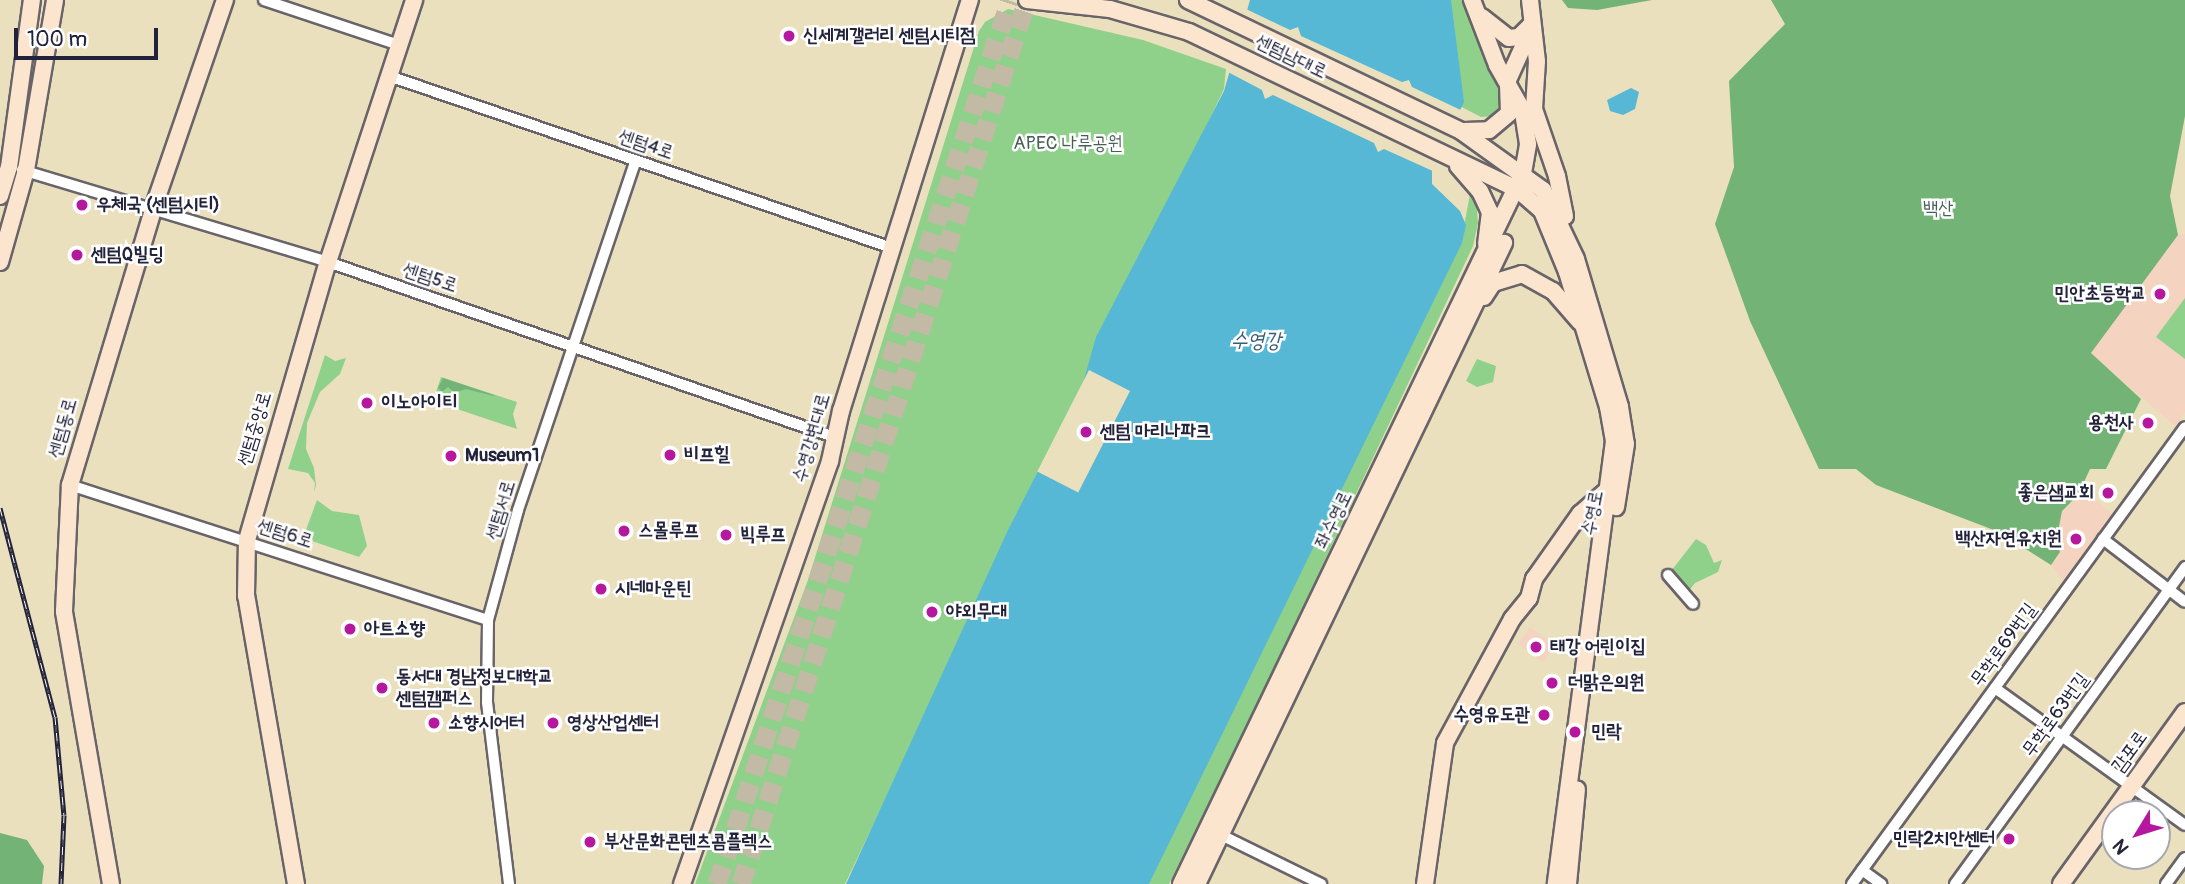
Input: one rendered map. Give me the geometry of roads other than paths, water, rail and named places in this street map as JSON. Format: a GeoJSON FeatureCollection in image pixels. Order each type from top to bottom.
{"type":"FeatureCollection","features":[{"type":"Feature","properties":{"kind":"main road"},"geometry":{"type":"LineString","coordinates":[[0,197],[9,167],[32,0]]}},
{"type":"Feature","properties":{"kind":"main road"},"geometry":{"type":"LineString","coordinates":[[0,262],[26,170],[55,0]]}},
{"type":"Feature","properties":{"kind":"main road","name":"센텀동로"},"geometry":{"type":"LineString","coordinates":[[111,884],[64,611],[70,485],[154,206],[225,0]]}},
{"type":"Feature","properties":{"kind":"main road","name":"센텀중앙로"},"geometry":{"type":"LineString","coordinates":[[296,884],[246,596],[247,540],[328,262],[414,0]]}},
{"type":"Feature","properties":{"kind":"main road","name":"수영강변대로"},"geometry":{"type":"LineString","coordinates":[[682,884],[834,437],[970,0]]}},
{"type":"Feature","properties":{"kind":"main road","name":"센텀남대로"},"geometry":{"type":"LineString","coordinates":[[1027,0],[1110,9],[1163,23],[1214,43],[1449,156],[1524,184]]}},
{"type":"Feature","properties":{"kind":"main road","name":"센텀남대로"},"geometry":{"type":"LineString","coordinates":[[1188,0],[1461,131],[1524,184]]}},
{"type":"Feature","properties":{"kind":"main road"},"geometry":{"type":"LineString","coordinates":[[1524,184],[1538,141],[1534,109],[1534,20],[1530,0]]}},
{"type":"Feature","properties":{"kind":"main road"},"geometry":{"type":"LineString","coordinates":[[1473,1],[1491,28],[1509,38],[1519,37],[1534,20]]}},
{"type":"Feature","properties":{"kind":"main road"},"geometry":{"type":"LineString","coordinates":[[1473,1],[1491,49],[1534,109],[1557,176],[1564,229]]}},
{"type":"Feature","properties":{"kind":"main road"},"geometry":{"type":"LineString","coordinates":[[1461,131],[1478,133],[1501,123],[1509,113],[1511,76],[1534,20]]}},
{"type":"Feature","properties":{"kind":"main road"},"geometry":{"type":"LineString","coordinates":[[1511,76],[1527,127],[1524,184]]}},
{"type":"Feature","properties":{"kind":"main road"},"geometry":{"type":"LineString","coordinates":[[1449,156],[1471,178],[1490,212],[1480,266]]}},
{"type":"Feature","properties":{"kind":"main road","name":"수영로"},"geometry":{"type":"LineString","coordinates":[[1524,184],[1543,190],[1564,229],[1620,407],[1626,444],[1615,484],[1556,884]]}},
{"type":"Feature","properties":{"kind":"main road","name":"수영로"},"geometry":{"type":"LineString","coordinates":[[1524,184],[1549,223],[1614,432],[1615,484],[1568,884]]}},
{"type":"Feature","properties":{"kind":"main road","name":"좌수영로"},"geometry":{"type":"LineString","coordinates":[[1197,884],[1215,831],[1480,266],[1524,184]]}},
{"type":"Feature","properties":{"kind":"main road","name":"좌수영로"},"geometry":{"type":"LineString","coordinates":[[1181,884],[1215,831],[1474,305],[1524,184]]}},
{"type":"Feature","properties":{"kind":"main road"},"geometry":{"type":"LineString","coordinates":[[1474,305],[1493,283],[1522,274],[1553,291],[1582,324]]}},
{"type":"Feature","properties":{"kind":"main road"},"geometry":{"type":"LineString","coordinates":[[1425,884],[1444,743],[1512,620],[1529,598],[1534,579],[1580,514],[1615,484]]}},
{"type":"Feature","properties":{"kind":"main road","name":"감포로"},"geometry":{"type":"LineString","coordinates":[[2061,884],[2185,712]]}},
{"type":"Feature","properties":{"kind":"street"},"geometry":{"type":"LineString","coordinates":[[264,0],[399,45]]}},
{"type":"Feature","properties":{"kind":"street","name":"센텀4로"},"geometry":{"type":"LineString","coordinates":[[389,76],[892,248]]}},
{"type":"Feature","properties":{"kind":"street","name":"센텀서로"},"geometry":{"type":"LineString","coordinates":[[509,884],[487,702],[488,620],[518,510],[636,160]]}},
{"type":"Feature","properties":{"kind":"street","name":"센텀5로"},"geometry":{"type":"LineString","coordinates":[[9,167],[154,206],[328,262],[834,437]]}},
{"type":"Feature","properties":{"kind":"street","name":"무학로69번길"},"geometry":{"type":"LineString","coordinates":[[1852,884],[2185,427]]}},
{"type":"Feature","properties":{"kind":"street","name":"센텀6로"},"geometry":{"type":"LineString","coordinates":[[70,485],[488,620]]}},
{"type":"Feature","properties":{"kind":"street"},"geometry":{"type":"LineString","coordinates":[[2103,540],[2185,602]]}},
{"type":"Feature","properties":{"kind":"street","name":"무학로63번길"},"geometry":{"type":"LineString","coordinates":[[1955,884],[2185,567]]}},
{"type":"Feature","properties":{"kind":"street"},"geometry":{"type":"LineString","coordinates":[[1668,575],[1693,604]]}},
{"type":"Feature","properties":{"kind":"street"},"geometry":{"type":"LineString","coordinates":[[1995,688],[2185,825]]}},
{"type":"Feature","properties":{"kind":"street"},"geometry":{"type":"LineString","coordinates":[[1215,831],[1321,884]]}},
{"type":"Feature","properties":{"kind":"street"},"geometry":{"type":"LineString","coordinates":[[2166,884],[2185,858]]}},
{"type":"Feature","properties":{"kind":"street"},"geometry":{"type":"LineString","coordinates":[[1862,870],[1881,884]]}},
{"type":"Feature","properties":{"kind":"water","name":"수영강"},"geometry":{"type":"Polygon","coordinates":[[[1250,0],[1451,0],[1464,102],[1432,169],[1432,184],[1460,211],[1466,225],[1462,243],[1149,884],[846,884],[1008,530],[1083,383],[1096,337],[1224,91],[1250,0]]]}},
{"type":"Feature","properties":{"kind":"water"},"geometry":{"type":"Polygon","coordinates":[[[1631,88],[1639,92],[1635,109],[1623,115],[1610,111],[1607,100],[1631,88]]]}},
{"type":"Feature","properties":{"kind":"tunnel"},"geometry":{"type":"LineString","coordinates":[[717,884],[1010,0]]}},
{"type":"Feature","properties":{"kind":"tunnel"},"geometry":{"type":"LineString","coordinates":[[741,884],[1027,0]]}},
{"type":"Feature","properties":{"kind":"railway"},"geometry":{"type":"LineString","coordinates":[[0,508],[55,717],[64,815],[61,884]]}},
{"type":"Feature","properties":{"kind":"place","name":"신세계갤러리 센텀시티점"},"geometry":{"type":"Point","coordinates":[789,36]}},
{"type":"Feature","properties":{"kind":"place","name":"우체국 (센텀시티)"},"geometry":{"type":"Point","coordinates":[82,205]}},
{"type":"Feature","properties":{"kind":"place","name":"센텀Q빌딩"},"geometry":{"type":"Point","coordinates":[77,255]}},
{"type":"Feature","properties":{"kind":"place","name":"민안초등학교"},"geometry":{"type":"Point","coordinates":[2160,294]}},
{"type":"Feature","properties":{"kind":"place","name":"이노아이티"},"geometry":{"type":"Point","coordinates":[367,403]}},
{"type":"Feature","properties":{"kind":"place","name":"용천사"},"geometry":{"type":"Point","coordinates":[2148,423]}},
{"type":"Feature","properties":{"kind":"place","name":"센텀 마리나파크"},"geometry":{"type":"Point","coordinates":[1086,432]}},
{"type":"Feature","properties":{"kind":"place","name":"비프힐"},"geometry":{"type":"Point","coordinates":[670,455]}},
{"type":"Feature","properties":{"kind":"place","name":"Museum1"},"geometry":{"type":"Point","coordinates":[451,456]}},
{"type":"Feature","properties":{"kind":"place","name":"좋은샘교회"},"geometry":{"type":"Point","coordinates":[2108,493]}},
{"type":"Feature","properties":{"kind":"place","name":"스몰루프"},"geometry":{"type":"Point","coordinates":[624,531]}},
{"type":"Feature","properties":{"kind":"place","name":"빅루프"},"geometry":{"type":"Point","coordinates":[726,535]}},
{"type":"Feature","properties":{"kind":"place","name":"백산자연유치원"},"geometry":{"type":"Point","coordinates":[2076,539]}},
{"type":"Feature","properties":{"kind":"place","name":"시네마운틴"},"geometry":{"type":"Point","coordinates":[601,589]}},
{"type":"Feature","properties":{"kind":"place","name":"야외무대"},"geometry":{"type":"Point","coordinates":[932,612]}},
{"type":"Feature","properties":{"kind":"place","name":"아트소향"},"geometry":{"type":"Point","coordinates":[350,629]}},
{"type":"Feature","properties":{"kind":"place","name":"태강 어린이집"},"geometry":{"type":"Point","coordinates":[1536,647]}},
{"type":"Feature","properties":{"kind":"place","name":"더맑은의원"},"geometry":{"type":"Point","coordinates":[1552,683]}},
{"type":"Feature","properties":{"kind":"place","name":"동서대 경남정보대학교 센텀캠퍼스"},"geometry":{"type":"Point","coordinates":[382,688]}},
{"type":"Feature","properties":{"kind":"place","name":"수영유도관"},"geometry":{"type":"Point","coordinates":[1544,715]}},
{"type":"Feature","properties":{"kind":"place","name":"소향시어터"},"geometry":{"type":"Point","coordinates":[434,723]}},
{"type":"Feature","properties":{"kind":"place","name":"영상산업센터"},"geometry":{"type":"Point","coordinates":[553,723]}},
{"type":"Feature","properties":{"kind":"place","name":"민락"},"geometry":{"type":"Point","coordinates":[1575,732]}},
{"type":"Feature","properties":{"kind":"place","name":"민락2치안센터"},"geometry":{"type":"Point","coordinates":[2009,839]}},
{"type":"Feature","properties":{"kind":"place","name":"부산문화콘텐츠콤플렉스"},"geometry":{"type":"Point","coordinates":[590,842]}},
{"type":"Feature","properties":{"kind":"park label","name":"APEC 나루공원"},"geometry":{"type":"Point","coordinates":[1068,144]}},
{"type":"Feature","properties":{"kind":"park label","name":"백산"},"geometry":{"type":"Point","coordinates":[1938,209]}}]}
